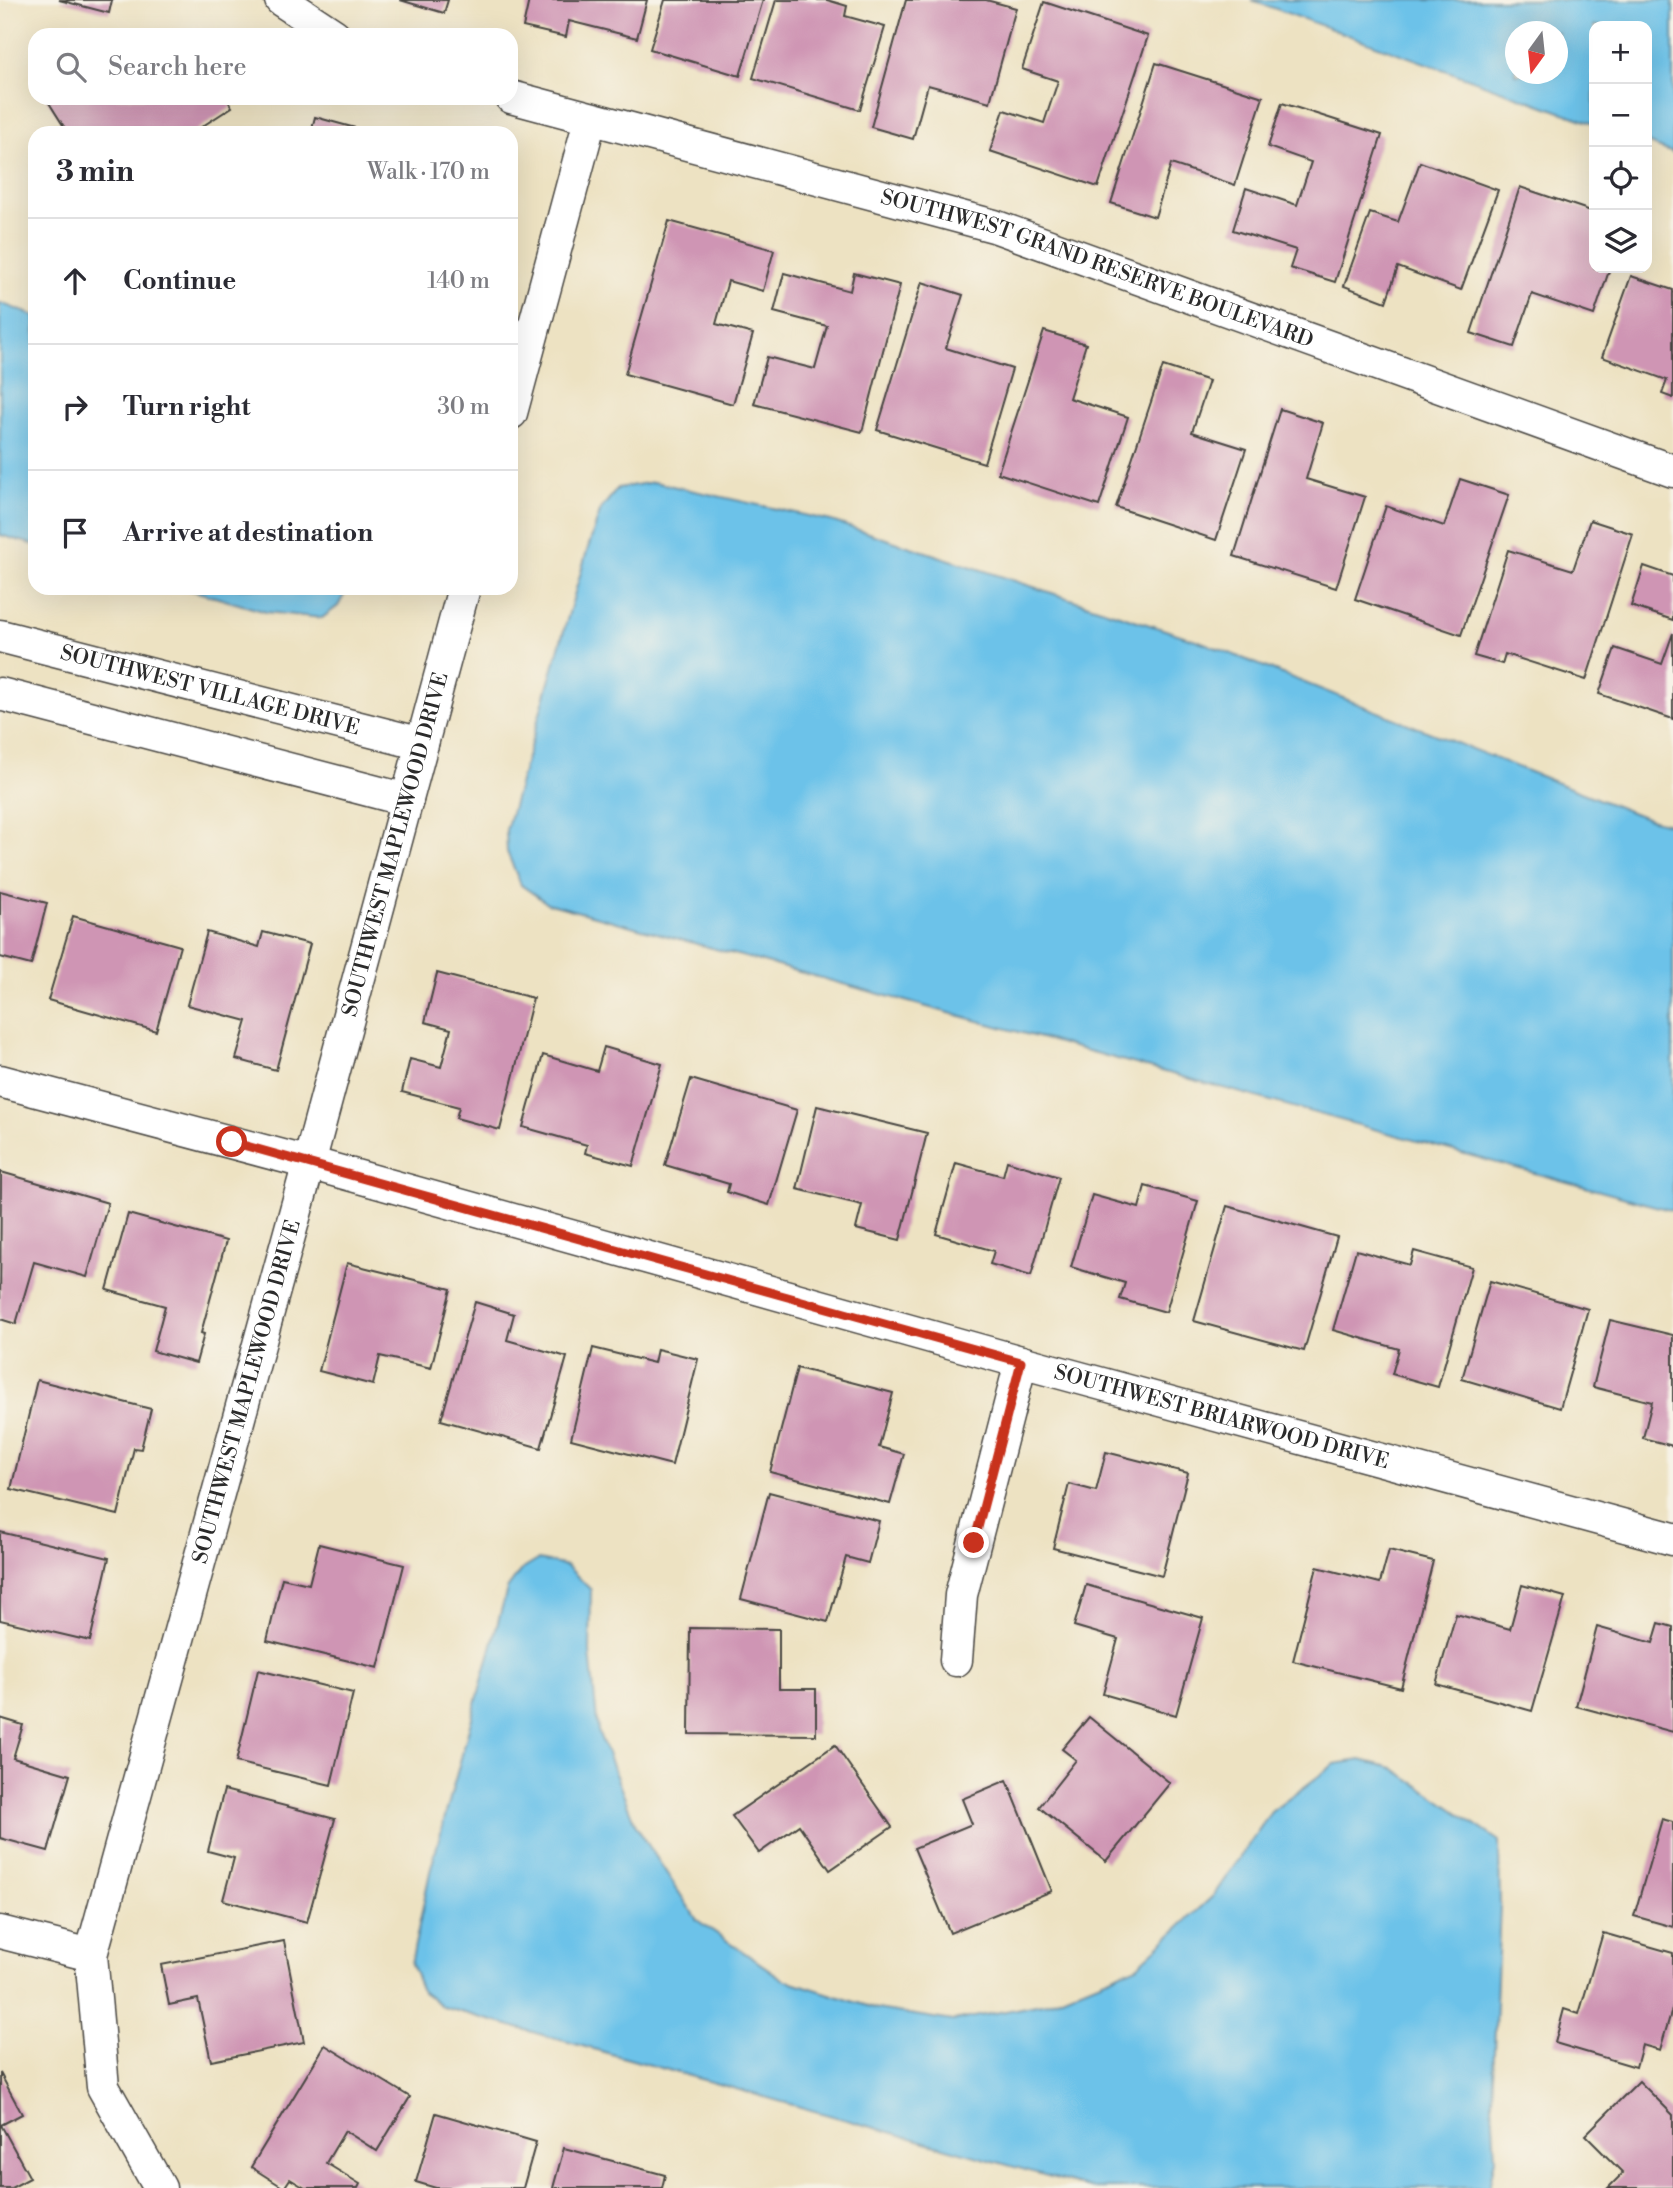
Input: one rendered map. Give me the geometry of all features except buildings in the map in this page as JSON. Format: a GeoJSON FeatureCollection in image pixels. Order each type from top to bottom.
{"type":"FeatureCollection","features":[{"type":"Feature","properties":{"kind":"street"},"geometry":{"type":"LineString","coordinates":[[281,0],[323,28]]}},
{"type":"Feature","properties":{"kind":"street","name":"SOUTHWEST GRAND RESERVE BOULEVARD"},"geometry":{"type":"LineString","coordinates":[[518,99],[994,226],[1673,471]]}},
{"type":"Feature","properties":{"kind":"street"},"geometry":{"type":"LineString","coordinates":[[518,387],[590,120]]}},
{"type":"Feature","properties":{"kind":"street","name":"SOUTHWEST MAPLEWOOD DRIVE"},"geometry":{"type":"LineString","coordinates":[[160,2188],[103,2087],[91,1955],[462,595]]}},
{"type":"Feature","properties":{"kind":"street","name":"SOUTHWEST VILLAGE DRIVE"},"geometry":{"type":"LineString","coordinates":[[0,636],[422,744]]}},
{"type":"Feature","properties":{"kind":"street"},"geometry":{"type":"LineString","coordinates":[[0,694],[407,800]]}},
{"type":"Feature","properties":{"kind":"street","name":"SOUTHWEST BRIARWOOD DRIVE"},"geometry":{"type":"LineString","coordinates":[[0,1081],[309,1163],[1021,1362],[1673,1539]]}},
{"type":"Feature","properties":{"kind":"street"},"geometry":{"type":"LineString","coordinates":[[956,1660],[961,1595],[1021,1362]]}},
{"type":"Feature","properties":{"kind":"street"},"geometry":{"type":"LineString","coordinates":[[0,1932],[91,1955]]}},
{"type":"Feature","properties":{"kind":"water"},"geometry":{"type":"Polygon","coordinates":[[[1251,0],[1673,0],[1673,153],[1652,145],[1652,21],[1589,21],[1589,122],[1251,0]]]}},
{"type":"Feature","properties":{"kind":"water"},"geometry":{"type":"Polygon","coordinates":[[[0,303],[28,313],[28,543],[0,535],[0,303]]]}},
{"type":"Feature","properties":{"kind":"water"},"geometry":{"type":"Polygon","coordinates":[[[654,482],[831,521],[1199,641],[1646,818],[1673,825],[1673,1211],[547,903],[521,885],[507,852],[506,830],[587,551],[601,509],[618,488],[654,482]]]}},
{"type":"Feature","properties":{"kind":"water"},"geometry":{"type":"Polygon","coordinates":[[[208,595],[344,595],[338,606],[322,618],[266,612],[208,595]]]}},
{"type":"Feature","properties":{"kind":"water"},"geometry":{"type":"Polygon","coordinates":[[[538,1560],[567,1566],[591,1590],[590,1652],[598,1731],[636,1826],[697,1920],[783,1979],[877,2009],[953,2021],[1047,2003],[1137,1966],[1213,1896],[1271,1812],[1335,1764],[1361,1760],[1393,1768],[1499,1841],[1500,1905],[1492,2102],[1495,2158],[1489,2188],[1090,2188],[443,2007],[422,1991],[411,1964],[430,1872],[507,1589],[520,1571],[538,1560]]]}},
{"type":"Feature","properties":{"kind":"route"},"geometry":{"type":"LineString","coordinates":[[232,1142],[1021,1362],[974,1543]]}}]}
